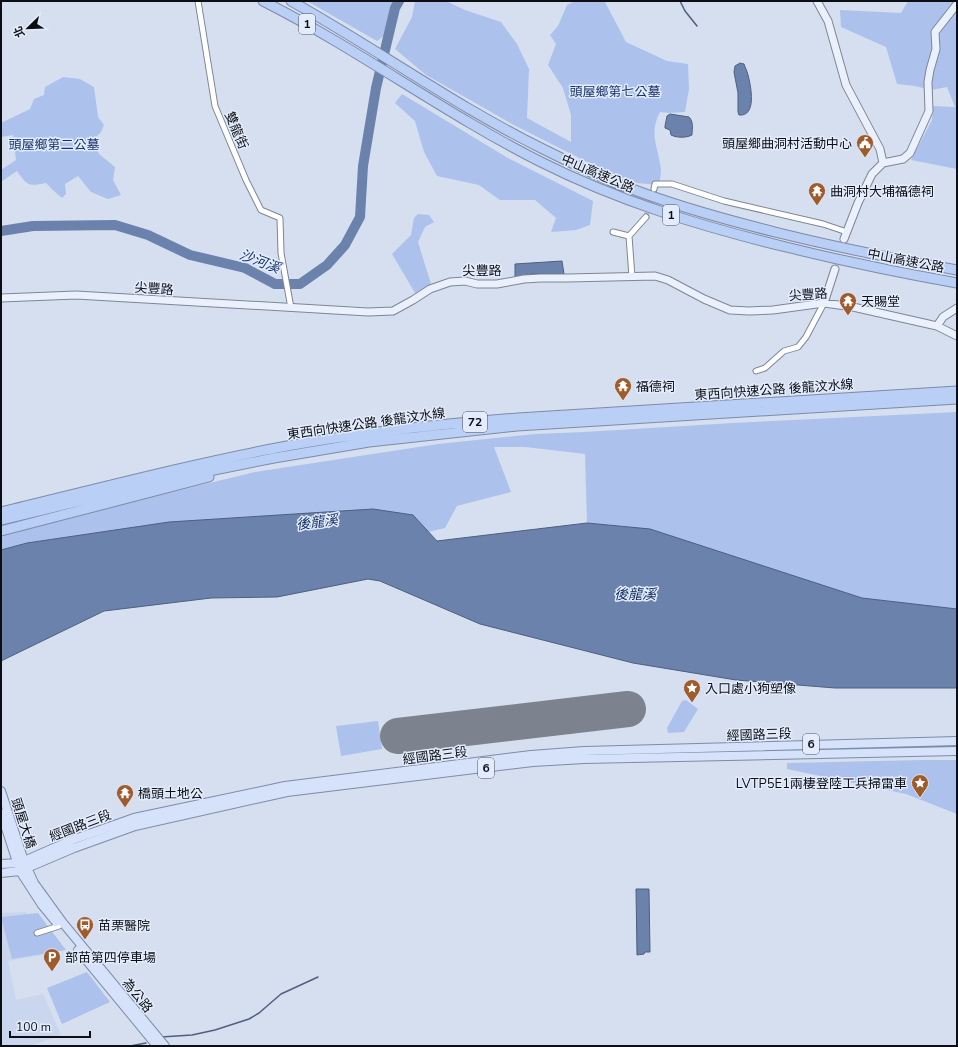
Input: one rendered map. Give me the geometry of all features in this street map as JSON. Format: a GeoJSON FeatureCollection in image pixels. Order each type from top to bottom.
{"type":"FeatureCollection","features":[{"type":"Feature","properties":{"kind":"highway","name":"中山高速公路"},"geometry":{"type":"LineString","coordinates":[[263,1],[299,19],[498,139],[585,183],[633,202],[695,223],[742,236],[821,256],[905,274],[957,283]]}},
{"type":"Feature","properties":{"kind":"highway","name":"中山高速公路"},"geometry":{"type":"LineString","coordinates":[[291,1],[470,109],[545,150],[630,189],[698,212],[824,244],[957,270]]}},
{"type":"Feature","properties":{"kind":"highway","name":"東西向快速公路 後龍汶水線"},"geometry":{"type":"LineString","coordinates":[[1,512],[221,459],[367,433],[464,422],[957,391]]}},
{"type":"Feature","properties":{"kind":"highway","name":"東西向快速公路 後龍汶水線"},"geometry":{"type":"LineString","coordinates":[[1,520],[189,475],[274,458],[369,442],[518,426],[957,399]]}},
{"type":"Feature","properties":{"kind":"highway"},"geometry":{"type":"LineString","coordinates":[[1,530],[249,466],[274,458]]}},
{"type":"Feature","properties":{"kind":"highway"},"geometry":{"type":"LineString","coordinates":[[1,505],[200,461],[221,459]]}},
{"type":"Feature","properties":{"kind":"main road","name":"經國路三段"},"geometry":{"type":"LineString","coordinates":[[22,866],[72,840],[134,818],[274,788],[301,784],[531,755],[584,751],[957,741]]}},
{"type":"Feature","properties":{"kind":"main road","name":"經國路三段"},"geometry":{"type":"LineString","coordinates":[[22,866],[135,826],[280,794],[533,762],[584,758],[957,751]]}},
{"type":"Feature","properties":{"kind":"main road","name":"頭屋大橋"},"geometry":{"type":"LineString","coordinates":[[1,791],[13,839],[22,866]]}},
{"type":"Feature","properties":{"kind":"main road","name":"頭屋大橋"},"geometry":{"type":"LineString","coordinates":[[1,813],[13,839]]}},
{"type":"Feature","properties":{"kind":"main road","name":"6"},"geometry":{"type":"LineString","coordinates":[[1,864],[22,866]]}},
{"type":"Feature","properties":{"kind":"main road","name":"6"},"geometry":{"type":"LineString","coordinates":[[1,873],[22,866]]}},
{"type":"Feature","properties":{"kind":"main road","name":"為公路"},"geometry":{"type":"LineString","coordinates":[[22,866],[42,905],[61,924],[164,1046]]}},
{"type":"Feature","properties":{"kind":"main road","name":"為公路"},"geometry":{"type":"LineString","coordinates":[[61,924],[157,1046]]}},
{"type":"Feature","properties":{"kind":"street","name":"雙龍街"},"geometry":{"type":"LineString","coordinates":[[198,1],[215,106],[246,180],[261,210],[280,218],[281,253],[291,308]]}},
{"type":"Feature","properties":{"kind":"street"},"geometry":{"type":"LineString","coordinates":[[817,1],[828,21],[846,85],[880,149],[883,163]]}},
{"type":"Feature","properties":{"kind":"street"},"geometry":{"type":"LineString","coordinates":[[654,189],[655,184],[672,184],[724,201],[823,224],[846,236],[858,203],[872,174],[883,163],[903,159],[910,153],[929,111],[928,82],[936,50],[935,32],[957,4]]}},
{"type":"Feature","properties":{"kind":"street"},"geometry":{"type":"LineString","coordinates":[[632,277],[629,236],[646,217]]}},
{"type":"Feature","properties":{"kind":"street"},"geometry":{"type":"LineString","coordinates":[[613,232],[629,236]]}},
{"type":"Feature","properties":{"kind":"street"},"geometry":{"type":"LineString","coordinates":[[756,371],[765,368],[784,352],[798,347],[806,337],[824,304],[835,269]]}},
{"type":"Feature","properties":{"kind":"street","name":"尖豐路"},"geometry":{"type":"LineString","coordinates":[[1,298],[76,295],[368,312],[393,311],[430,289],[450,282],[464,281],[477,284],[497,284],[524,279],[541,278],[655,276],[668,280],[704,299],[730,310],[773,310],[824,304],[853,307],[937,326],[957,336]]}},
{"type":"Feature","properties":{"kind":"street"},"geometry":{"type":"LineString","coordinates":[[937,326],[943,317],[957,308]]}},
{"type":"Feature","properties":{"kind":"street"},"geometry":{"type":"LineString","coordinates":[[37,933],[61,924]]}},
{"type":"Feature","properties":{"kind":"shaded area"},"geometry":{"type":"Polygon","coordinates":[[[27,912],[31,931],[42,936],[48,954],[8,961],[16,1000],[43,994],[61,1035],[30,1046],[1,1046],[1,913],[27,912]]]}},
{"type":"Feature","properties":{"kind":"green space"},"geometry":{"type":"Polygon","coordinates":[[[307,1],[395,1],[384,36],[377,41],[307,1]]]}},
{"type":"Feature","properties":{"kind":"green space","name":"頭屋鄉第七公墓"},"geometry":{"type":"Polygon","coordinates":[[[415,1],[446,1],[465,10],[501,22],[517,44],[529,69],[527,118],[571,142],[571,115],[563,88],[548,65],[556,44],[550,35],[558,26],[567,5],[575,1],[608,1],[605,2],[626,42],[667,61],[688,64],[689,89],[685,112],[660,112],[655,128],[655,141],[661,170],[659,185],[637,183],[601,169],[512,124],[426,75],[395,49],[412,17],[415,1]]]}},
{"type":"Feature","properties":{"kind":"green space"},"geometry":{"type":"Polygon","coordinates":[[[908,1],[957,1],[957,169],[911,160],[932,120],[933,106],[955,107],[947,87],[931,90],[897,84],[886,47],[841,27],[840,10],[901,13],[908,1]]]}},
{"type":"Feature","properties":{"kind":"green space","name":"頭屋鄉第二公墓"},"geometry":{"type":"Polygon","coordinates":[[[63,77],[80,79],[94,87],[98,117],[104,125],[101,132],[93,140],[99,154],[115,167],[113,180],[121,195],[108,199],[91,192],[78,176],[65,184],[66,194],[62,198],[46,183],[35,185],[28,184],[17,171],[1,182],[1,170],[16,160],[13,135],[1,137],[1,123],[30,109],[34,99],[44,95],[45,87],[63,77]]]}},
{"type":"Feature","properties":{"kind":"green space"},"geometry":{"type":"Polygon","coordinates":[[[402,94],[508,158],[593,201],[590,225],[576,230],[551,232],[556,218],[535,200],[500,200],[479,185],[437,176],[424,152],[415,121],[395,103],[402,94]]]}},
{"type":"Feature","properties":{"kind":"green space"},"geometry":{"type":"Polygon","coordinates":[[[418,214],[429,215],[434,222],[425,227],[418,242],[431,284],[415,293],[392,254],[411,235],[414,218],[418,214]]]}},
{"type":"Feature","properties":{"kind":"green space"},"geometry":{"type":"Polygon","coordinates":[[[957,412],[957,647],[437,541],[587,523],[585,454],[525,447],[494,447],[511,492],[457,506],[445,528],[428,532],[413,515],[169,522],[27,543],[1,550],[1,535],[255,472],[438,444],[535,434],[957,412]]]}},
{"type":"Feature","properties":{"kind":"green space"},"geometry":{"type":"Polygon","coordinates":[[[686,700],[698,709],[684,732],[668,733],[667,728],[682,701],[686,700]]]}},
{"type":"Feature","properties":{"kind":"green space"},"geometry":{"type":"Polygon","coordinates":[[[378,721],[382,749],[341,756],[336,726],[378,721]]]}},
{"type":"Feature","properties":{"kind":"green space"},"geometry":{"type":"Polygon","coordinates":[[[957,760],[957,814],[906,794],[787,769],[787,763],[957,760]]]}},
{"type":"Feature","properties":{"kind":"green space"},"geometry":{"type":"Polygon","coordinates":[[[38,913],[66,950],[12,959],[1,917],[38,913]]]}},
{"type":"Feature","properties":{"kind":"green space"},"geometry":{"type":"Polygon","coordinates":[[[87,972],[110,1002],[62,1024],[47,988],[87,972]]]}},
{"type":"Feature","properties":{"kind":"water"},"geometry":{"type":"Polygon","coordinates":[[[740,63],[744,64],[748,74],[751,93],[751,106],[745,114],[739,115],[738,93],[734,72],[735,66],[740,63]]]}},
{"type":"Feature","properties":{"kind":"water"},"geometry":{"type":"Polygon","coordinates":[[[670,114],[689,117],[692,123],[692,135],[687,137],[676,137],[671,135],[670,130],[665,128],[667,116],[670,114]]]}},
{"type":"Feature","properties":{"kind":"water"},"geometry":{"type":"Polygon","coordinates":[[[562,261],[564,274],[532,274],[515,278],[515,264],[562,261]]]}},
{"type":"Feature","properties":{"kind":"water","name":"後龍溪"},"geometry":{"type":"Polygon","coordinates":[[[373,509],[413,515],[437,541],[587,523],[650,529],[862,598],[957,609],[957,688],[835,688],[736,680],[633,663],[480,624],[380,581],[368,579],[277,597],[211,598],[104,611],[1,661],[1,550],[27,543],[169,522],[373,509]]]}},
{"type":"Feature","properties":{"kind":"water"},"geometry":{"type":"Polygon","coordinates":[[[636,889],[649,889],[650,952],[637,955],[636,889]]]}},
{"type":"Feature","properties":{"kind":"waterway","name":"沙河溪"},"geometry":{"type":"LineString","coordinates":[[1,231],[33,226],[115,225],[148,235],[190,255],[245,268],[275,284],[300,284],[327,265],[345,245],[360,217],[363,166],[376,88],[395,8],[399,1]]}},
{"type":"Feature","properties":{"kind":"waterway"},"geometry":{"type":"LineString","coordinates":[[680,1],[685,11],[697,26]]}},
{"type":"Feature","properties":{"kind":"waterway"},"geometry":{"type":"LineString","coordinates":[[161,1037],[192,1035],[215,1030],[249,1019],[259,1013],[281,994],[318,977]]}},
{"type":"Feature","properties":{"kind":"waterway"},"geometry":{"type":"LineString","coordinates":[[130,1046],[146,1043]]}},
{"type":"Feature","properties":{"kind":"runway"},"geometry":{"type":"LineString","coordinates":[[398,736],[628,709]]}},
{"type":"Feature","properties":{"kind":"tunnel"},"geometry":{"type":"LineString","coordinates":[[646,217],[652,196]]}},
{"type":"Feature","properties":{"kind":"place","name":"頭屋鄉曲洞村活動中心"},"geometry":{"type":"Point","coordinates":[865,158]}},
{"type":"Feature","properties":{"kind":"place","name":"曲洞村大埔福德祠"},"geometry":{"type":"Point","coordinates":[817,206]}},
{"type":"Feature","properties":{"kind":"place","name":"天賜堂"},"geometry":{"type":"Point","coordinates":[848,316]}},
{"type":"Feature","properties":{"kind":"place","name":"福德祠"},"geometry":{"type":"Point","coordinates":[623,401]}},
{"type":"Feature","properties":{"kind":"place","name":"入口處小狗塑像"},"geometry":{"type":"Point","coordinates":[692,703]}},
{"type":"Feature","properties":{"kind":"place","name":"LVTP5E1兩棲登陸工兵掃雷車"},"geometry":{"type":"Point","coordinates":[920,798]}},
{"type":"Feature","properties":{"kind":"place","name":"橋頭土地公"},"geometry":{"type":"Point","coordinates":[125,808]}},
{"type":"Feature","properties":{"kind":"place","name":"苗栗醫院"},"geometry":{"type":"Point","coordinates":[85,940]}},
{"type":"Feature","properties":{"kind":"place","name":"部苗第四停車場"},"geometry":{"type":"Point","coordinates":[52,972]}}]}
